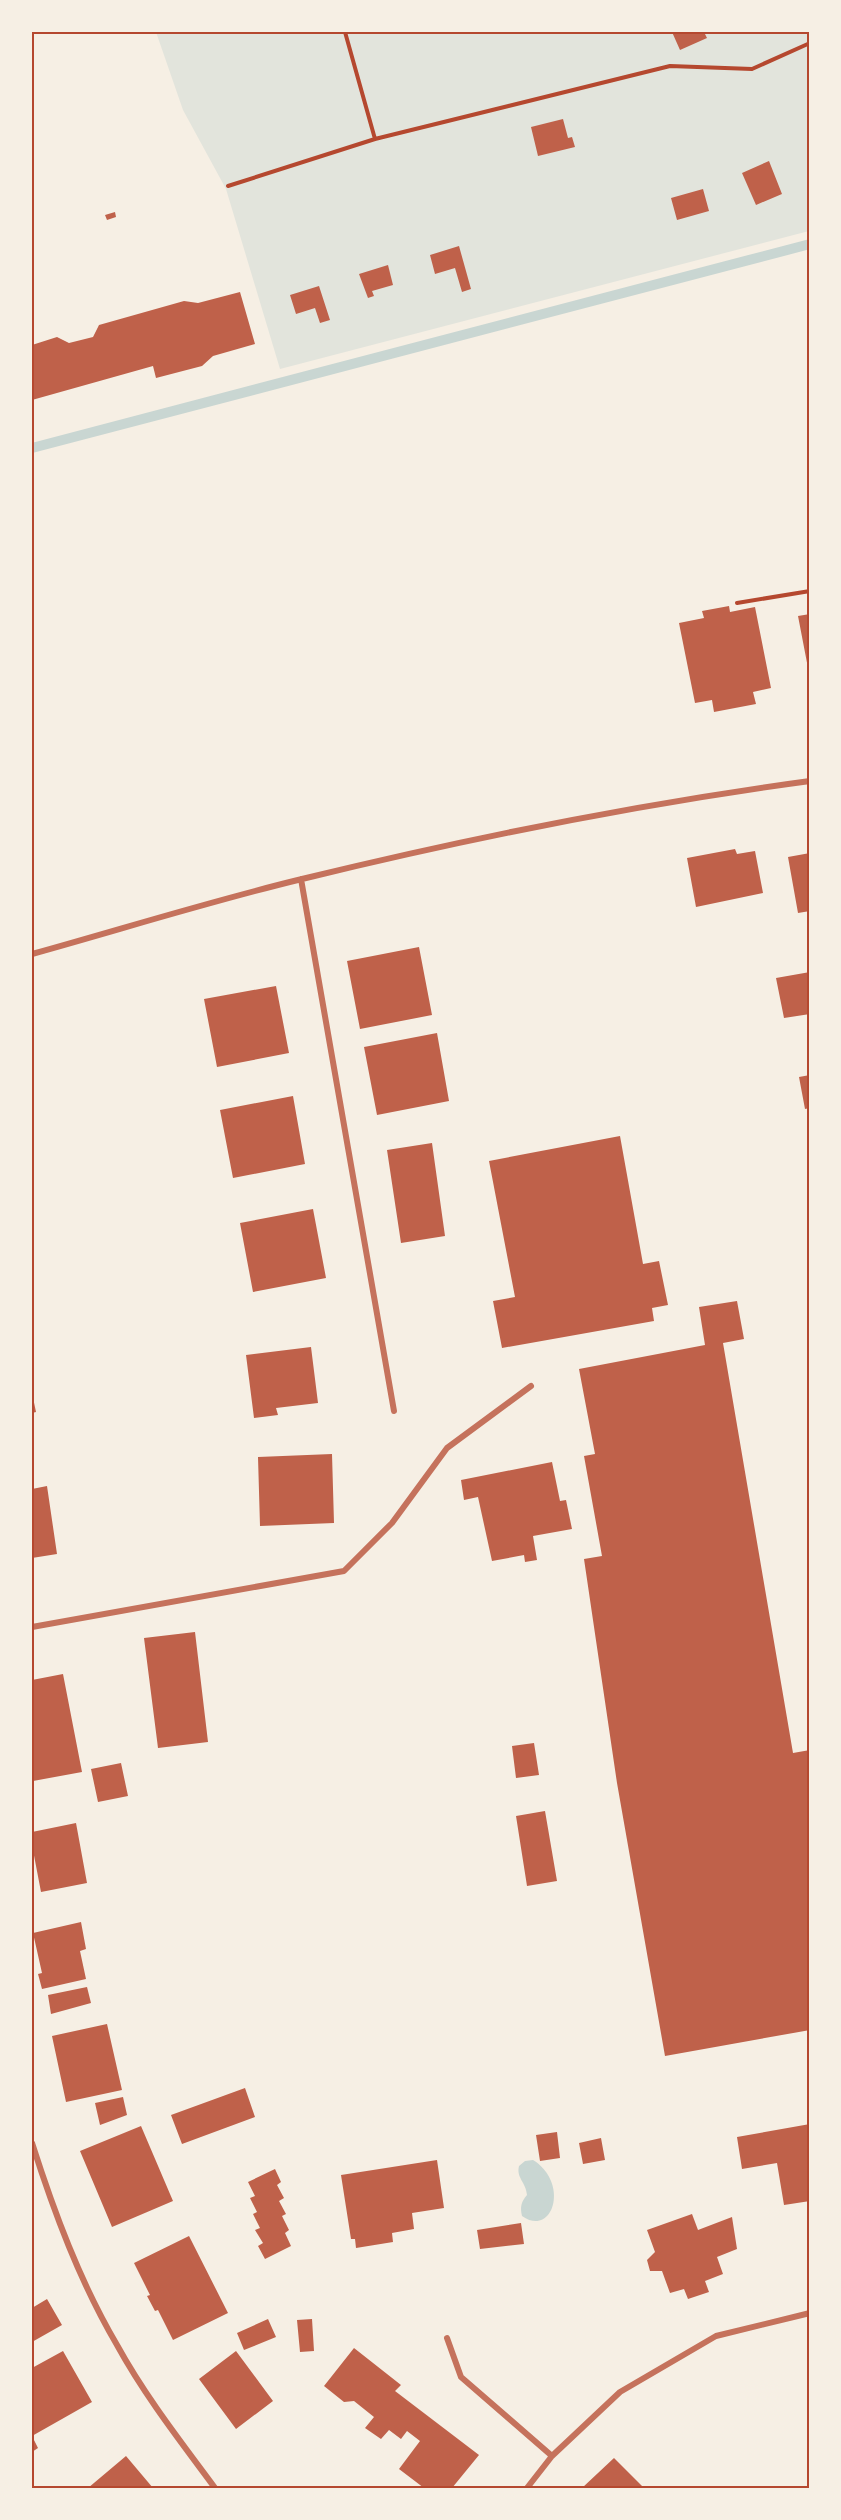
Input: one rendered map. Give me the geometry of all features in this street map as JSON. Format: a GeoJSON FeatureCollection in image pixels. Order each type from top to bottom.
{"type":"FeatureCollection","features":[{"type":"Feature","properties":{"kind":"street"},"geometry":{"type":"LineString","coordinates":[[32,954],[301,879],[480,838],[698,796],[810,781]]}},
{"type":"Feature","properties":{"kind":"street"},"geometry":{"type":"LineString","coordinates":[[301,879],[394,1411]]}},
{"type":"Feature","properties":{"kind":"street"},"geometry":{"type":"LineString","coordinates":[[32,1627],[344,1571],[392,1522],[447,1448],[531,1386]]}},
{"type":"Feature","properties":{"kind":"street"},"geometry":{"type":"LineString","coordinates":[[32,2143],[78,2269],[117,2345],[170,2428],[215,2488]]}},
{"type":"Feature","properties":{"kind":"street"},"geometry":{"type":"LineString","coordinates":[[527,2488],[552,2456],[620,2392],[716,2336],[810,2313]]}},
{"type":"Feature","properties":{"kind":"street"},"geometry":{"type":"LineString","coordinates":[[447,2338],[460,2377],[552,2456]]}},
{"type":"Feature","properties":{"kind":"path"},"geometry":{"type":"LineString","coordinates":[[345,32],[375,139]]}},
{"type":"Feature","properties":{"kind":"path"},"geometry":{"type":"LineString","coordinates":[[228,186],[375,139],[670,66],[752,69],[810,43]]}},
{"type":"Feature","properties":{"kind":"path"},"geometry":{"type":"LineString","coordinates":[[736,603],[810,591]]}},
{"type":"Feature","properties":{"kind":"shaded area"},"geometry":{"type":"Polygon","coordinates":[[[156,32],[809,32],[809,231],[280,369],[226,189],[183,110],[156,32]]]}},
{"type":"Feature","properties":{"kind":"shaded area"},"geometry":{"type":"Polygon","coordinates":[[[533,2160],[544,2170],[551,2182],[554,2194],[549,2214],[542,2220],[533,2221],[522,2216],[523,2200],[527,2195],[518,2170],[525,2161],[533,2160]]]}},
{"type":"Feature","properties":{"kind":"building"},"geometry":{"type":"Polygon","coordinates":[[[672,32],[704,32],[707,38],[680,50],[672,32]]]}},
{"type":"Feature","properties":{"kind":"building"},"geometry":{"type":"Polygon","coordinates":[[[563,119],[568,138],[572,137],[575,147],[538,156],[531,127],[563,119]]]}},
{"type":"Feature","properties":{"kind":"building"},"geometry":{"type":"Polygon","coordinates":[[[769,161],[782,194],[756,205],[742,173],[769,161]]]}},
{"type":"Feature","properties":{"kind":"building"},"geometry":{"type":"Polygon","coordinates":[[[703,189],[709,211],[677,220],[671,198],[703,189]]]}},
{"type":"Feature","properties":{"kind":"building"},"geometry":{"type":"Polygon","coordinates":[[[115,212],[116,217],[107,220],[105,215],[115,212]]]}},
{"type":"Feature","properties":{"kind":"building"},"geometry":{"type":"Polygon","coordinates":[[[459,246],[471,289],[462,292],[455,268],[435,274],[430,255],[459,246]]]}},
{"type":"Feature","properties":{"kind":"building"},"geometry":{"type":"Polygon","coordinates":[[[388,265],[393,285],[372,291],[374,296],[368,298],[359,274],[388,265]]]}},
{"type":"Feature","properties":{"kind":"building"},"geometry":{"type":"Polygon","coordinates":[[[319,286],[330,320],[320,323],[315,308],[296,314],[290,295],[319,286]]]}},
{"type":"Feature","properties":{"kind":"building"},"geometry":{"type":"Polygon","coordinates":[[[240,292],[255,344],[213,356],[202,366],[156,378],[153,366],[32,400],[32,345],[57,337],[69,343],[93,337],[99,325],[184,301],[198,303],[240,292]]]}},
{"type":"Feature","properties":{"kind":"building"},"geometry":{"type":"Polygon","coordinates":[[[729,606],[730,612],[755,607],[771,688],[753,692],[756,704],[714,712],[712,700],[695,703],[679,623],[704,618],[702,611],[729,606]]]}},
{"type":"Feature","properties":{"kind":"building"},"geometry":{"type":"Polygon","coordinates":[[[810,614],[810,668],[808,668],[798,616],[810,614]]]}},
{"type":"Feature","properties":{"kind":"building"},"geometry":{"type":"Polygon","coordinates":[[[735,849],[737,854],[755,851],[763,893],[696,907],[687,858],[735,849]]]}},
{"type":"Feature","properties":{"kind":"building"},"geometry":{"type":"Polygon","coordinates":[[[810,853],[810,911],[798,913],[788,857],[810,853]]]}},
{"type":"Feature","properties":{"kind":"building"},"geometry":{"type":"Polygon","coordinates":[[[419,947],[432,1015],[360,1029],[347,961],[419,947]]]}},
{"type":"Feature","properties":{"kind":"building"},"geometry":{"type":"Polygon","coordinates":[[[810,972],[810,1014],[784,1018],[776,978],[810,972]]]}},
{"type":"Feature","properties":{"kind":"building"},"geometry":{"type":"Polygon","coordinates":[[[276,986],[289,1053],[217,1067],[204,999],[276,986]]]}},
{"type":"Feature","properties":{"kind":"building"},"geometry":{"type":"Polygon","coordinates":[[[437,1033],[449,1101],[377,1115],[364,1047],[437,1033]]]}},
{"type":"Feature","properties":{"kind":"building"},"geometry":{"type":"Polygon","coordinates":[[[810,1075],[810,1108],[805,1109],[799,1077],[810,1075]]]}},
{"type":"Feature","properties":{"kind":"building"},"geometry":{"type":"Polygon","coordinates":[[[293,1096],[305,1164],[233,1178],[220,1110],[293,1096]]]}},
{"type":"Feature","properties":{"kind":"building"},"geometry":{"type":"Polygon","coordinates":[[[620,1136],[643,1264],[659,1261],[668,1305],[652,1308],[654,1321],[502,1348],[493,1301],[515,1297],[489,1161],[620,1136]]]}},
{"type":"Feature","properties":{"kind":"building"},"geometry":{"type":"Polygon","coordinates":[[[432,1143],[445,1236],[401,1243],[387,1150],[432,1143]]]}},
{"type":"Feature","properties":{"kind":"building"},"geometry":{"type":"Polygon","coordinates":[[[313,1209],[326,1278],[253,1292],[240,1223],[313,1209]]]}},
{"type":"Feature","properties":{"kind":"building"},"geometry":{"type":"Polygon","coordinates":[[[737,1301],[744,1339],[723,1343],[793,1753],[810,1750],[810,2030],[665,2056],[617,1783],[584,1559],[602,1556],[584,1456],[595,1454],[579,1369],[705,1345],[699,1307],[737,1301]]]}},
{"type":"Feature","properties":{"kind":"building"},"geometry":{"type":"Polygon","coordinates":[[[311,1347],[318,1403],[276,1408],[278,1415],[254,1418],[246,1355],[311,1347]]]}},
{"type":"Feature","properties":{"kind":"building"},"geometry":{"type":"Polygon","coordinates":[[[32,1393],[36,1412],[32,1413],[32,1393]]]}},
{"type":"Feature","properties":{"kind":"building"},"geometry":{"type":"Polygon","coordinates":[[[332,1454],[334,1523],[260,1526],[258,1457],[332,1454]]]}},
{"type":"Feature","properties":{"kind":"building"},"geometry":{"type":"Polygon","coordinates":[[[552,1462],[560,1501],[566,1500],[572,1529],[533,1536],[537,1560],[525,1562],[524,1555],[492,1561],[478,1497],[464,1500],[461,1480],[552,1462]]]}},
{"type":"Feature","properties":{"kind":"building"},"geometry":{"type":"Polygon","coordinates":[[[47,1486],[57,1554],[32,1558],[32,1489],[47,1486]]]}},
{"type":"Feature","properties":{"kind":"building"},"geometry":{"type":"Polygon","coordinates":[[[195,1632],[208,1742],[158,1748],[144,1638],[195,1632]]]}},
{"type":"Feature","properties":{"kind":"building"},"geometry":{"type":"Polygon","coordinates":[[[63,1674],[82,1772],[33,1781],[32,1680],[63,1674]]]}},
{"type":"Feature","properties":{"kind":"building"},"geometry":{"type":"Polygon","coordinates":[[[534,1743],[539,1775],[516,1778],[512,1746],[534,1743]]]}},
{"type":"Feature","properties":{"kind":"building"},"geometry":{"type":"Polygon","coordinates":[[[121,1763],[128,1796],[98,1802],[91,1769],[121,1763]]]}},
{"type":"Feature","properties":{"kind":"building"},"geometry":{"type":"Polygon","coordinates":[[[545,1811],[557,1881],[527,1886],[516,1816],[545,1811]]]}},
{"type":"Feature","properties":{"kind":"building"},"geometry":{"type":"Polygon","coordinates":[[[76,1823],[87,1883],[41,1892],[32,1845],[32,1832],[76,1823]]]}},
{"type":"Feature","properties":{"kind":"building"},"geometry":{"type":"Polygon","coordinates":[[[81,1922],[86,1949],[80,1951],[86,1979],[42,1989],[38,1974],[42,1973],[33,1933],[81,1922]]]}},
{"type":"Feature","properties":{"kind":"building"},"geometry":{"type":"Polygon","coordinates":[[[87,1987],[91,2003],[51,2014],[48,1995],[87,1987]]]}},
{"type":"Feature","properties":{"kind":"building"},"geometry":{"type":"Polygon","coordinates":[[[107,2024],[122,2090],[66,2102],[52,2036],[107,2024]]]}},
{"type":"Feature","properties":{"kind":"building"},"geometry":{"type":"Polygon","coordinates":[[[245,2088],[255,2117],[182,2144],[171,2115],[245,2088]]]}},
{"type":"Feature","properties":{"kind":"building"},"geometry":{"type":"Polygon","coordinates":[[[123,2097],[127,2115],[100,2125],[95,2103],[123,2097]]]}},
{"type":"Feature","properties":{"kind":"building"},"geometry":{"type":"Polygon","coordinates":[[[810,2124],[810,2201],[784,2205],[777,2163],[742,2169],[737,2137],[810,2124]]]}},
{"type":"Feature","properties":{"kind":"building"},"geometry":{"type":"Polygon","coordinates":[[[141,2126],[173,2201],[112,2227],[80,2151],[141,2126]]]}},
{"type":"Feature","properties":{"kind":"building"},"geometry":{"type":"Polygon","coordinates":[[[557,2132],[560,2158],[540,2161],[536,2135],[557,2132]]]}},
{"type":"Feature","properties":{"kind":"building"},"geometry":{"type":"Polygon","coordinates":[[[601,2138],[605,2160],[583,2164],[579,2143],[601,2138]]]}},
{"type":"Feature","properties":{"kind":"building"},"geometry":{"type":"Polygon","coordinates":[[[437,2160],[444,2208],[412,2213],[414,2229],[392,2233],[393,2242],[356,2248],[355,2239],[351,2239],[341,2175],[437,2160]]]}},
{"type":"Feature","properties":{"kind":"building"},"geometry":{"type":"Polygon","coordinates":[[[275,2169],[281,2182],[277,2185],[284,2198],[279,2201],[286,2214],[282,2216],[289,2230],[285,2233],[291,2246],[265,2259],[258,2246],[263,2243],[255,2230],[260,2228],[253,2214],[257,2212],[250,2198],[255,2196],[248,2182],[275,2169]]]}},
{"type":"Feature","properties":{"kind":"building"},"geometry":{"type":"Polygon","coordinates":[[[692,2214],[698,2230],[732,2217],[737,2249],[717,2257],[723,2274],[705,2281],[709,2292],[688,2299],[684,2289],[670,2293],[662,2271],[650,2271],[647,2260],[655,2252],[647,2230],[692,2214]]]}},
{"type":"Feature","properties":{"kind":"building"},"geometry":{"type":"Polygon","coordinates":[[[521,2223],[524,2244],[480,2249],[477,2230],[521,2223]]]}},
{"type":"Feature","properties":{"kind":"building"},"geometry":{"type":"Polygon","coordinates":[[[189,2236],[228,2313],[173,2340],[158,2310],[155,2311],[147,2296],[150,2295],[134,2263],[189,2236]]]}},
{"type":"Feature","properties":{"kind":"building"},"geometry":{"type":"Polygon","coordinates":[[[47,2299],[62,2325],[32,2342],[32,2308],[47,2299]]]}},
{"type":"Feature","properties":{"kind":"building"},"geometry":{"type":"Polygon","coordinates":[[[268,2319],[276,2337],[244,2350],[237,2333],[268,2319]]]}},
{"type":"Feature","properties":{"kind":"building"},"geometry":{"type":"Polygon","coordinates":[[[312,2319],[314,2351],[300,2352],[297,2320],[312,2319]]]}},
{"type":"Feature","properties":{"kind":"building"},"geometry":{"type":"Polygon","coordinates":[[[354,2348],[401,2385],[395,2391],[479,2455],[452,2488],[424,2488],[399,2469],[420,2441],[407,2431],[401,2439],[389,2430],[381,2439],[365,2428],[374,2417],[354,2401],[344,2402],[324,2386],[354,2348]]]}},
{"type":"Feature","properties":{"kind":"building"},"geometry":{"type":"Polygon","coordinates":[[[63,2351],[92,2402],[32,2436],[32,2368],[63,2351]]]}},
{"type":"Feature","properties":{"kind":"building"},"geometry":{"type":"Polygon","coordinates":[[[236,2351],[273,2401],[236,2429],[199,2379],[236,2351]]]}},
{"type":"Feature","properties":{"kind":"building"},"geometry":{"type":"Polygon","coordinates":[[[32,2436],[38,2448],[32,2452],[32,2436]]]}},
{"type":"Feature","properties":{"kind":"building"},"geometry":{"type":"Polygon","coordinates":[[[126,2456],[153,2488],[88,2488],[126,2456]]]}},
{"type":"Feature","properties":{"kind":"building"},"geometry":{"type":"Polygon","coordinates":[[[614,2458],[644,2488],[582,2488],[614,2458]]]}},
{"type":"Feature","properties":{"kind":"waterway"},"geometry":{"type":"LineString","coordinates":[[32,448],[810,244]]}}]}
